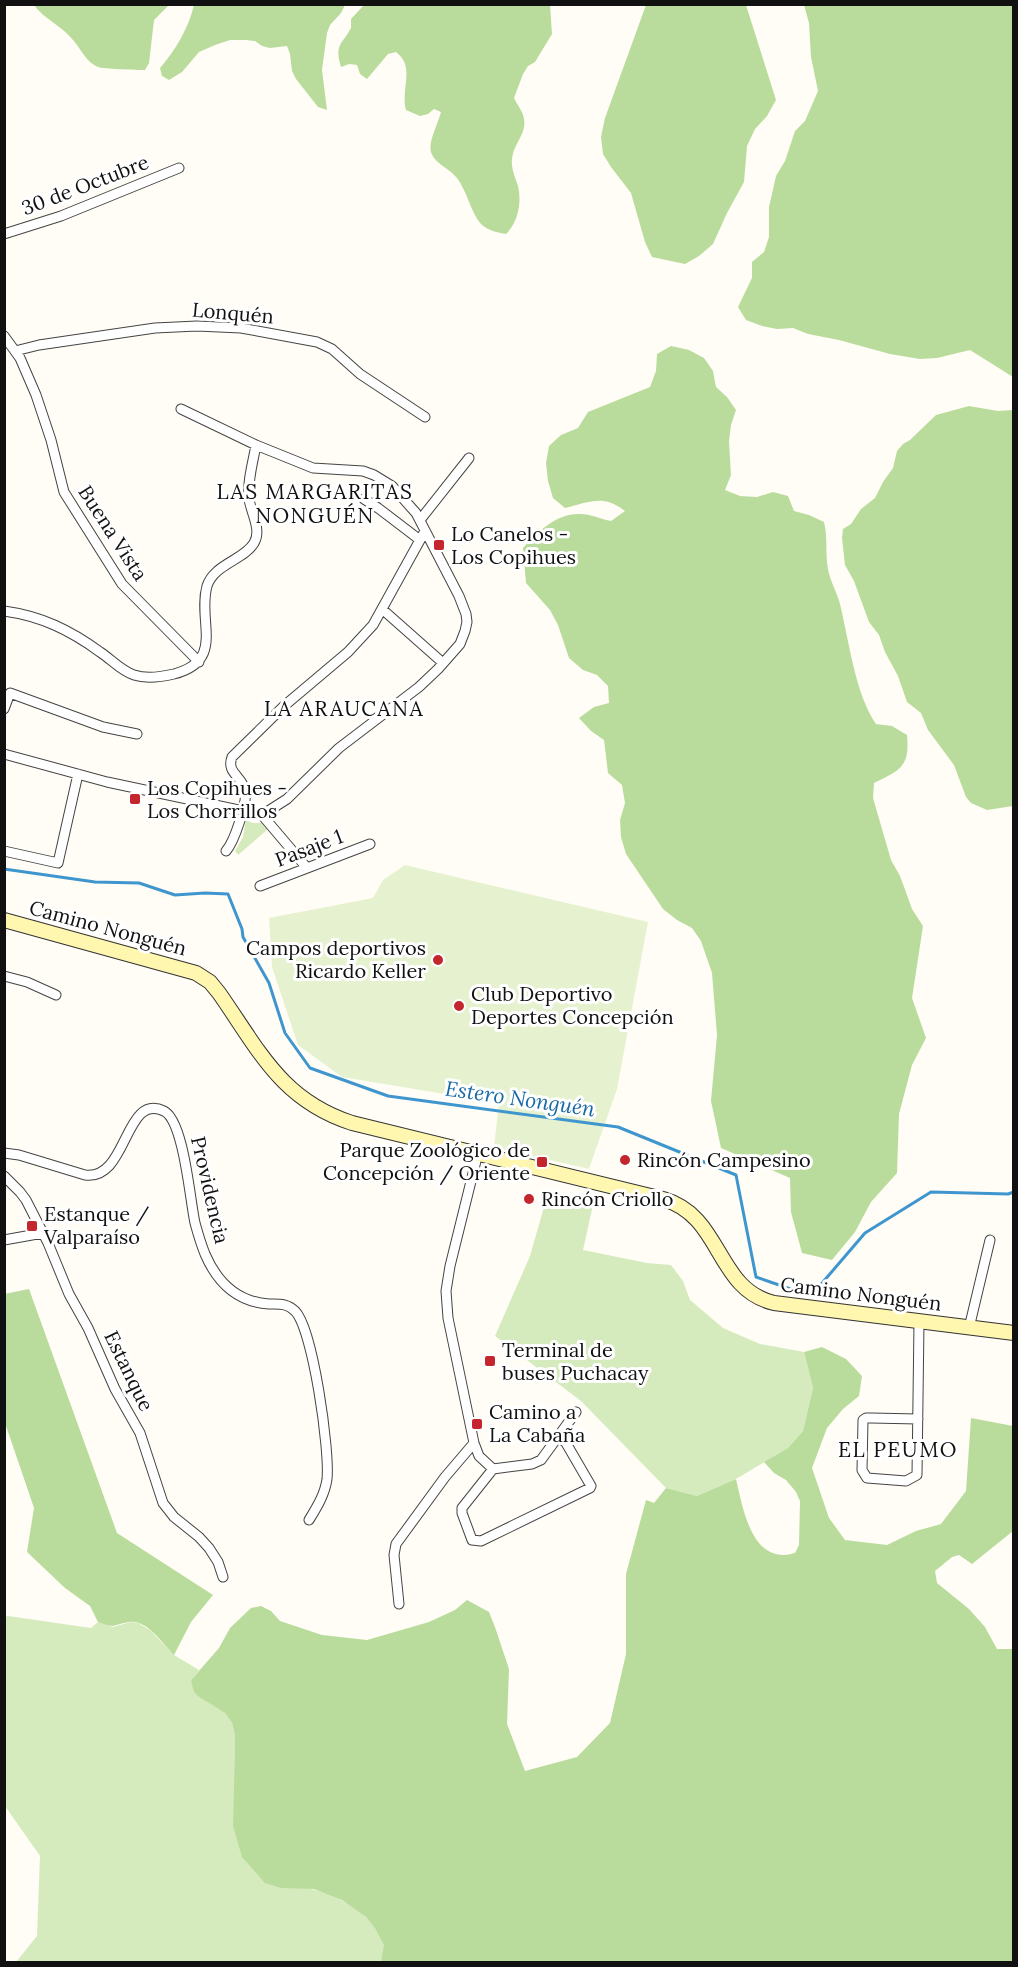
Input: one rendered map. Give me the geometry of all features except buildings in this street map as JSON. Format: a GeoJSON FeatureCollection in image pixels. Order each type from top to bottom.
{"type":"FeatureCollection","features":[{"type":"Feature","properties":{"kind":"main road","name":"Camino Nonguén"},"geometry":{"type":"LineString","coordinates":[[4,920],[196,973],[210,982],[219,993],[279,1078],[309,1104],[331,1116],[680,1205],[694,1215],[704,1227],[738,1282],[759,1299],[774,1303],[1014,1333]]}},
{"type":"Feature","properties":{"kind":"street","name":"30 de Octubre"},"geometry":{"type":"LineString","coordinates":[[4,234],[62,216],[179,168]]}},
{"type":"Feature","properties":{"kind":"street","name":"Lonquén"},"geometry":{"type":"LineString","coordinates":[[15,351],[39,345],[155,328],[197,326],[241,328],[328,346],[360,374],[425,417]]}},
{"type":"Feature","properties":{"kind":"street","name":"Buena Vista"},"geometry":{"type":"LineString","coordinates":[[4,336],[31,381],[44,417],[64,492],[122,584],[199,662]]}},
{"type":"Feature","properties":{"kind":"street"},"geometry":{"type":"LineString","coordinates":[[4,754],[78,774],[262,815],[287,799],[339,748],[418,687],[460,644],[467,622],[459,596],[423,536],[420,520],[397,491],[374,475],[363,471],[313,468],[255,445],[181,409]]}},
{"type":"Feature","properties":{"kind":"street"},"geometry":{"type":"LineString","coordinates":[[4,611],[57,625],[90,644],[126,672],[136,676],[170,675],[189,669],[199,662],[205,646],[209,582],[225,565],[254,543],[256,534],[249,497],[255,445]]}},
{"type":"Feature","properties":{"kind":"street"},"geometry":{"type":"LineString","coordinates":[[420,520],[468,458]]}},
{"type":"Feature","properties":{"kind":"street"},"geometry":{"type":"LineString","coordinates":[[364,499],[423,536]]}},
{"type":"Feature","properties":{"kind":"street"},"geometry":{"type":"LineString","coordinates":[[226,851],[235,837],[245,789],[231,770],[232,757],[284,706],[348,652],[373,625],[423,536]]}},
{"type":"Feature","properties":{"kind":"street"},"geometry":{"type":"LineString","coordinates":[[382,609],[443,663]]}},
{"type":"Feature","properties":{"kind":"street"},"geometry":{"type":"LineString","coordinates":[[4,709],[10,693],[103,727],[137,734]]}},
{"type":"Feature","properties":{"kind":"street"},"geometry":{"type":"LineString","coordinates":[[4,851],[57,863],[78,774]]}},
{"type":"Feature","properties":{"kind":"street"},"geometry":{"type":"LineString","coordinates":[[262,815],[307,868]]}},
{"type":"Feature","properties":{"kind":"street","name":"Pasaje 1"},"geometry":{"type":"LineString","coordinates":[[260,886],[370,844]]}},
{"type":"Feature","properties":{"kind":"street"},"geometry":{"type":"LineString","coordinates":[[4,976],[27,982],[56,995]]}},
{"type":"Feature","properties":{"kind":"street","name":"Providencia"},"geometry":{"type":"LineString","coordinates":[[4,1153],[19,1155],[85,1176],[94,1176],[103,1173],[111,1165],[130,1128],[143,1113],[149,1110],[159,1110],[171,1117],[180,1140],[198,1233],[205,1254],[217,1275],[229,1289],[243,1298],[260,1303],[285,1305],[293,1309],[306,1330],[324,1424],[327,1476],[325,1490],[309,1520]]}},
{"type":"Feature","properties":{"kind":"street"},"geometry":{"type":"LineString","coordinates":[[478,1153],[446,1291],[448,1318],[474,1443],[479,1456],[493,1469]]}},
{"type":"Feature","properties":{"kind":"street","name":"Estanque"},"geometry":{"type":"LineString","coordinates":[[4,1176],[20,1192],[43,1233],[69,1294],[88,1328],[115,1389],[140,1433],[163,1503],[174,1517],[209,1548],[218,1562],[223,1577]]}},
{"type":"Feature","properties":{"kind":"street"},"geometry":{"type":"LineString","coordinates":[[4,1240],[43,1233]]}},
{"type":"Feature","properties":{"kind":"street"},"geometry":{"type":"LineString","coordinates":[[969,1328],[990,1240]]}},
{"type":"Feature","properties":{"kind":"street"},"geometry":{"type":"LineString","coordinates":[[918,1419],[866,1418],[863,1420],[862,1470],[867,1478],[906,1481],[917,1475],[920,1322]]}},
{"type":"Feature","properties":{"kind":"street"},"geometry":{"type":"LineString","coordinates":[[559,1436],[566,1443],[591,1485],[590,1488],[522,1522],[477,1541],[472,1540],[462,1508],[493,1469],[532,1464],[541,1460],[576,1412]]}},
{"type":"Feature","properties":{"kind":"street"},"geometry":{"type":"LineString","coordinates":[[399,1604],[394,1555],[396,1544],[474,1443]]}},
{"type":"Feature","properties":{"kind":"green space"},"geometry":{"type":"Polygon","coordinates":[[[34,5],[169,5],[154,20],[149,63],[145,70],[106,68],[94,65],[69,35],[34,5]]]}},
{"type":"Feature","properties":{"kind":"green space"},"geometry":{"type":"Polygon","coordinates":[[[194,5],[345,5],[330,25],[327,33],[322,70],[327,110],[318,107],[296,79],[287,46],[270,48],[255,41],[230,40],[199,52],[182,72],[169,80],[162,76],[160,68],[181,38],[194,5]]]}},
{"type":"Feature","properties":{"kind":"green space"},"geometry":{"type":"Polygon","coordinates":[[[364,5],[550,5],[552,34],[535,62],[528,66],[523,74],[514,98],[524,119],[524,129],[512,159],[519,192],[519,205],[514,224],[506,234],[493,231],[481,224],[457,178],[433,156],[430,148],[441,112],[434,109],[420,116],[406,110],[406,71],[402,58],[396,52],[388,54],[367,79],[360,74],[357,65],[349,64],[341,67],[338,54],[340,45],[351,28],[351,19],[364,5]]]}},
{"type":"Feature","properties":{"kind":"green space"},"geometry":{"type":"Polygon","coordinates":[[[646,5],[746,5],[776,100],[767,116],[755,129],[747,146],[744,182],[713,244],[685,264],[652,257],[645,242],[631,193],[603,154],[601,137],[605,118],[646,5]]]}},
{"type":"Feature","properties":{"kind":"green space"},"geometry":{"type":"Polygon","coordinates":[[[804,5],[1013,5],[1013,377],[970,350],[937,358],[920,359],[890,354],[808,334],[793,328],[777,329],[762,326],[746,320],[738,307],[752,278],[752,262],[764,252],[769,237],[769,207],[776,176],[785,161],[795,131],[805,121],[818,91],[811,57],[809,23],[804,5]]]}},
{"type":"Feature","properties":{"kind":"green space"},"geometry":{"type":"Polygon","coordinates":[[[671,346],[689,350],[704,358],[713,371],[716,387],[736,410],[729,441],[731,475],[725,490],[740,496],[757,497],[773,492],[788,496],[794,511],[824,522],[829,573],[840,604],[863,697],[876,724],[892,726],[907,735],[907,754],[902,766],[874,783],[873,798],[891,860],[900,876],[912,909],[923,926],[912,998],[926,1038],[912,1065],[899,1114],[897,1173],[871,1202],[855,1232],[832,1260],[802,1253],[791,1212],[790,1178],[721,1148],[711,1101],[717,1035],[712,973],[701,941],[692,928],[663,909],[626,854],[621,837],[620,820],[625,803],[622,785],[608,773],[604,740],[591,731],[579,718],[594,707],[609,703],[608,686],[597,675],[583,670],[569,658],[558,625],[550,610],[526,583],[523,548],[547,525],[562,517],[578,514],[611,521],[625,511],[603,501],[565,508],[553,498],[546,463],[549,446],[561,435],[578,428],[588,412],[650,387],[656,371],[657,354],[671,346]]]}},
{"type":"Feature","properties":{"kind":"green space"},"geometry":{"type":"Polygon","coordinates":[[[969,406],[998,411],[1013,410],[1013,806],[987,810],[971,803],[966,797],[954,765],[928,730],[921,713],[907,702],[898,676],[879,635],[869,622],[854,581],[845,565],[842,538],[843,529],[851,524],[861,509],[875,498],[893,468],[897,451],[903,444],[936,415],[969,406]]]}},
{"type":"Feature","properties":{"kind":"green space"},"geometry":{"type":"Polygon","coordinates":[[[246,820],[262,823],[267,830],[238,855],[235,851],[243,837],[246,820]]]}},
{"type":"Feature","properties":{"kind":"green space","name":"Club Deportivo Deportes Concepción"},"geometry":{"type":"Polygon","coordinates":[[[405,865],[648,922],[617,1089],[589,1169],[494,1147],[499,1103],[342,1077],[298,1045],[272,967],[269,918],[373,898],[383,880],[405,865]]]}},
{"type":"Feature","properties":{"kind":"green space"},"geometry":{"type":"Polygon","coordinates":[[[548,1193],[593,1205],[583,1250],[647,1263],[671,1265],[683,1281],[690,1300],[723,1328],[760,1344],[804,1352],[813,1388],[803,1431],[788,1448],[736,1479],[697,1496],[666,1488],[581,1401],[495,1336],[530,1256],[548,1193]]]}},
{"type":"Feature","properties":{"kind":"green space"},"geometry":{"type":"Polygon","coordinates":[[[29,1289],[117,1533],[213,1595],[191,1622],[174,1655],[154,1633],[142,1624],[129,1622],[111,1626],[98,1622],[90,1606],[65,1588],[27,1552],[34,1508],[5,1423],[4,1294],[29,1289]]]}},
{"type":"Feature","properties":{"kind":"green space"},"geometry":{"type":"Polygon","coordinates":[[[822,1347],[846,1359],[862,1376],[859,1396],[843,1409],[827,1428],[812,1468],[829,1518],[845,1540],[887,1545],[916,1531],[941,1524],[966,1491],[971,1418],[1013,1426],[1013,1531],[972,1564],[959,1555],[952,1557],[935,1571],[937,1583],[969,1609],[985,1627],[997,1649],[1013,1649],[1013,1962],[381,1962],[384,1945],[375,1928],[366,1917],[342,1900],[314,1889],[281,1888],[265,1883],[242,1857],[233,1826],[235,1735],[232,1723],[225,1713],[194,1692],[191,1680],[219,1648],[230,1628],[251,1608],[261,1606],[271,1611],[280,1621],[322,1635],[367,1640],[429,1622],[455,1610],[467,1600],[489,1612],[495,1627],[509,1669],[507,1724],[525,1771],[577,1757],[610,1723],[626,1654],[626,1574],[646,1500],[654,1503],[666,1488],[697,1496],[736,1479],[746,1519],[759,1543],[769,1551],[780,1555],[795,1553],[799,1545],[800,1501],[786,1480],[774,1473],[764,1462],[788,1448],[803,1431],[813,1388],[804,1352],[822,1347]]]}},
{"type":"Feature","properties":{"kind":"green space"},"geometry":{"type":"Polygon","coordinates":[[[4,1617],[91,1628],[98,1622],[113,1627],[131,1622],[138,1623],[150,1630],[174,1655],[199,1670],[191,1680],[199,1697],[225,1713],[232,1723],[235,1751],[281,1888],[307,1888],[325,1893],[356,1909],[374,1925],[380,1934],[384,1944],[381,1962],[16,1962],[37,1936],[40,1856],[5,1806],[4,1617]]]}},
{"type":"Feature","properties":{"kind":"waterway","name":"Estero Nonguén"},"geometry":{"type":"LineString","coordinates":[[4,869],[95,882],[139,883],[175,895],[228,894],[243,937],[269,983],[285,1033],[310,1068],[388,1096],[618,1127],[736,1175],[756,1277],[811,1296],[865,1233],[931,1192],[1008,1194],[1014,1192]]}},
{"type":"Feature","properties":{"kind":"place","name":"Lo Canelos - Los Copihues"},"geometry":{"type":"Point","coordinates":[439,545]}},
{"type":"Feature","properties":{"kind":"place","name":"Los Copihues - Los Chorrillos"},"geometry":{"type":"Point","coordinates":[135,799]}},
{"type":"Feature","properties":{"kind":"place","name":"Campos deportivos Ricardo Keller"},"geometry":{"type":"Point","coordinates":[438,960]}},
{"type":"Feature","properties":{"kind":"place","name":"Club Deportivo Deportes Concepción"},"geometry":{"type":"Point","coordinates":[459,1006]}},
{"type":"Feature","properties":{"kind":"place","name":"Rincón Campesino"},"geometry":{"type":"Point","coordinates":[625,1160]}},
{"type":"Feature","properties":{"kind":"place","name":"Parque Zoológico de Concepción / Oriente"},"geometry":{"type":"Point","coordinates":[542,1162]}},
{"type":"Feature","properties":{"kind":"place","name":"Rincón Criollo"},"geometry":{"type":"Point","coordinates":[529,1199]}},
{"type":"Feature","properties":{"kind":"place","name":"Estanque / Valparaíso"},"geometry":{"type":"Point","coordinates":[32,1226]}},
{"type":"Feature","properties":{"kind":"place","name":"Terminal de buses Puchacay"},"geometry":{"type":"Point","coordinates":[490,1361]}},
{"type":"Feature","properties":{"kind":"place","name":"Camino a La Cabaña"},"geometry":{"type":"Point","coordinates":[477,1424]}},
{"type":"Feature","properties":{"kind":"district","name":"LAS MARGARITAS NONGUÉN"},"geometry":{"type":"Point","coordinates":[315,504]}},
{"type":"Feature","properties":{"kind":"district","name":"LA ARAUCANA"},"geometry":{"type":"Point","coordinates":[344,709]}},
{"type":"Feature","properties":{"kind":"district","name":"EL PEUMO"},"geometry":{"type":"Point","coordinates":[898,1450]}}]}
